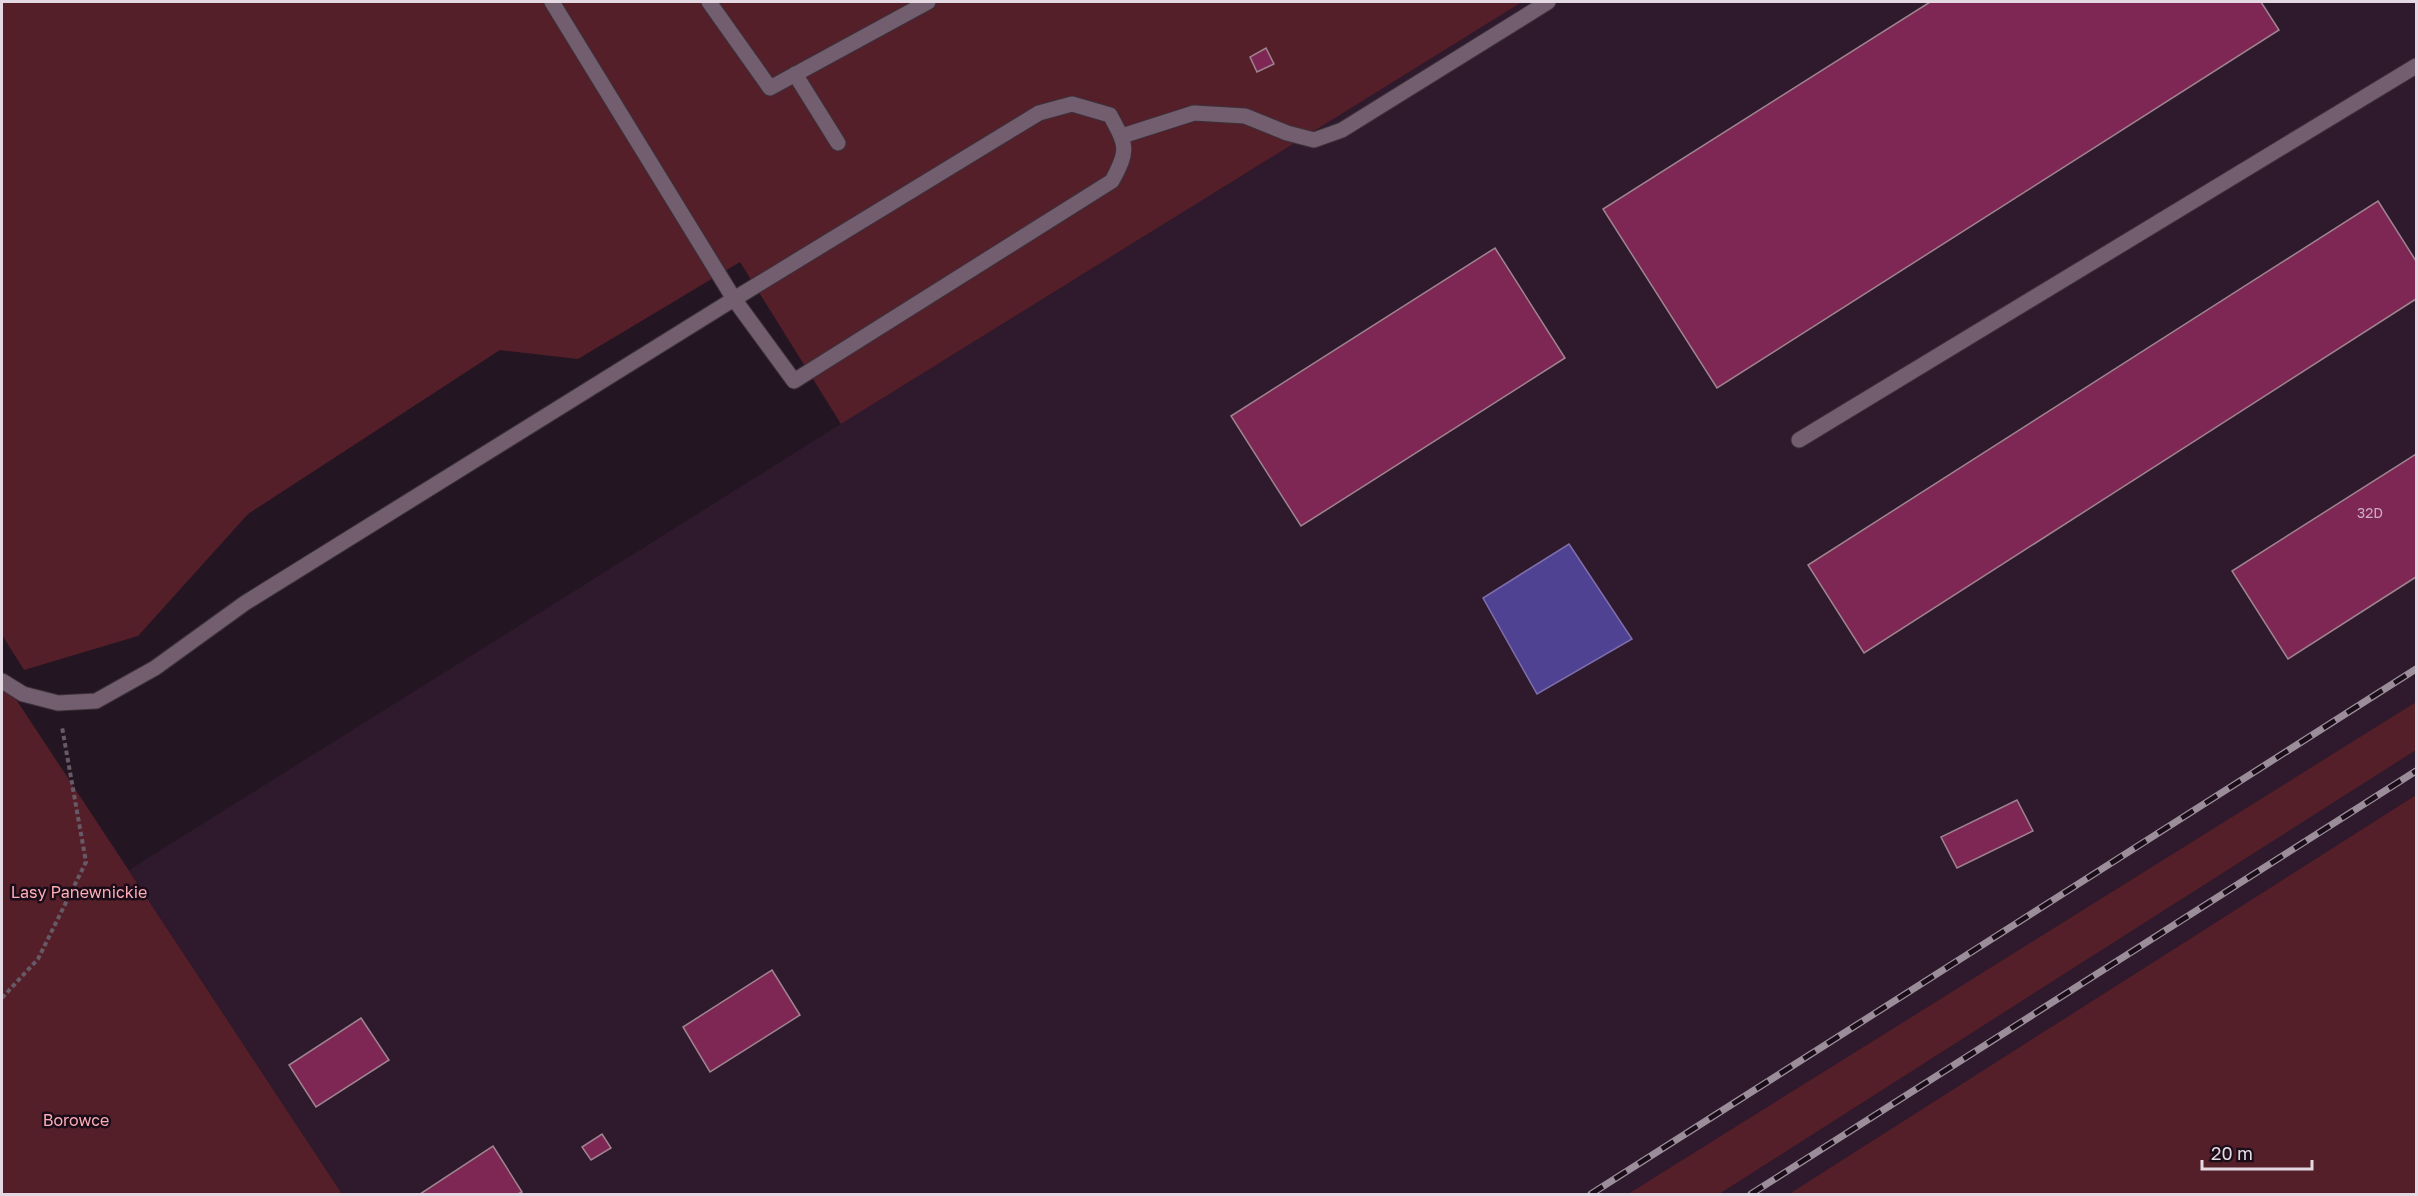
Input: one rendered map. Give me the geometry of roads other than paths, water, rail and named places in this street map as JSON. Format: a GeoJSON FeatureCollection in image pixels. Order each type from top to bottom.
{"type":"FeatureCollection","features":[{"type":"Feature","properties":{"kind":"lane"},"geometry":{"type":"LineString","coordinates":[[2,681],[23,694],[58,703],[96,701],[155,668],[255,597],[734,299],[1039,113],[1072,104],[1110,115],[1122,136],[1125,156],[1112,181],[794,381],[734,299],[552,2]]}},
{"type":"Feature","properties":{"kind":"lane"},"geometry":{"type":"LineString","coordinates":[[709,2],[770,88],[928,2]]}},
{"type":"Feature","properties":{"kind":"lane"},"geometry":{"type":"LineString","coordinates":[[1122,136],[1194,113],[1245,116],[1287,133],[1314,140],[1342,130],[1548,2]]}},
{"type":"Feature","properties":{"kind":"lane"},"geometry":{"type":"LineString","coordinates":[[1799,440],[2416,66]]}},
{"type":"Feature","properties":{"kind":"lane"},"geometry":{"type":"LineString","coordinates":[[795,74],[838,143]]}},
{"type":"Feature","properties":{"kind":"railway"},"geometry":{"type":"LineString","coordinates":[[1591,1194],[2416,669]]}},
{"type":"Feature","properties":{"kind":"railway"},"geometry":{"type":"LineString","coordinates":[[1751,1194],[2416,771]]}},
{"type":"Feature","properties":{"kind":"park label","name":"Lasy Panewnickie"},"geometry":{"type":"Point","coordinates":[79,892]}},
{"type":"Feature","properties":{"kind":"park label","name":"Borowce"},"geometry":{"type":"Point","coordinates":[76,1120]}}]}
